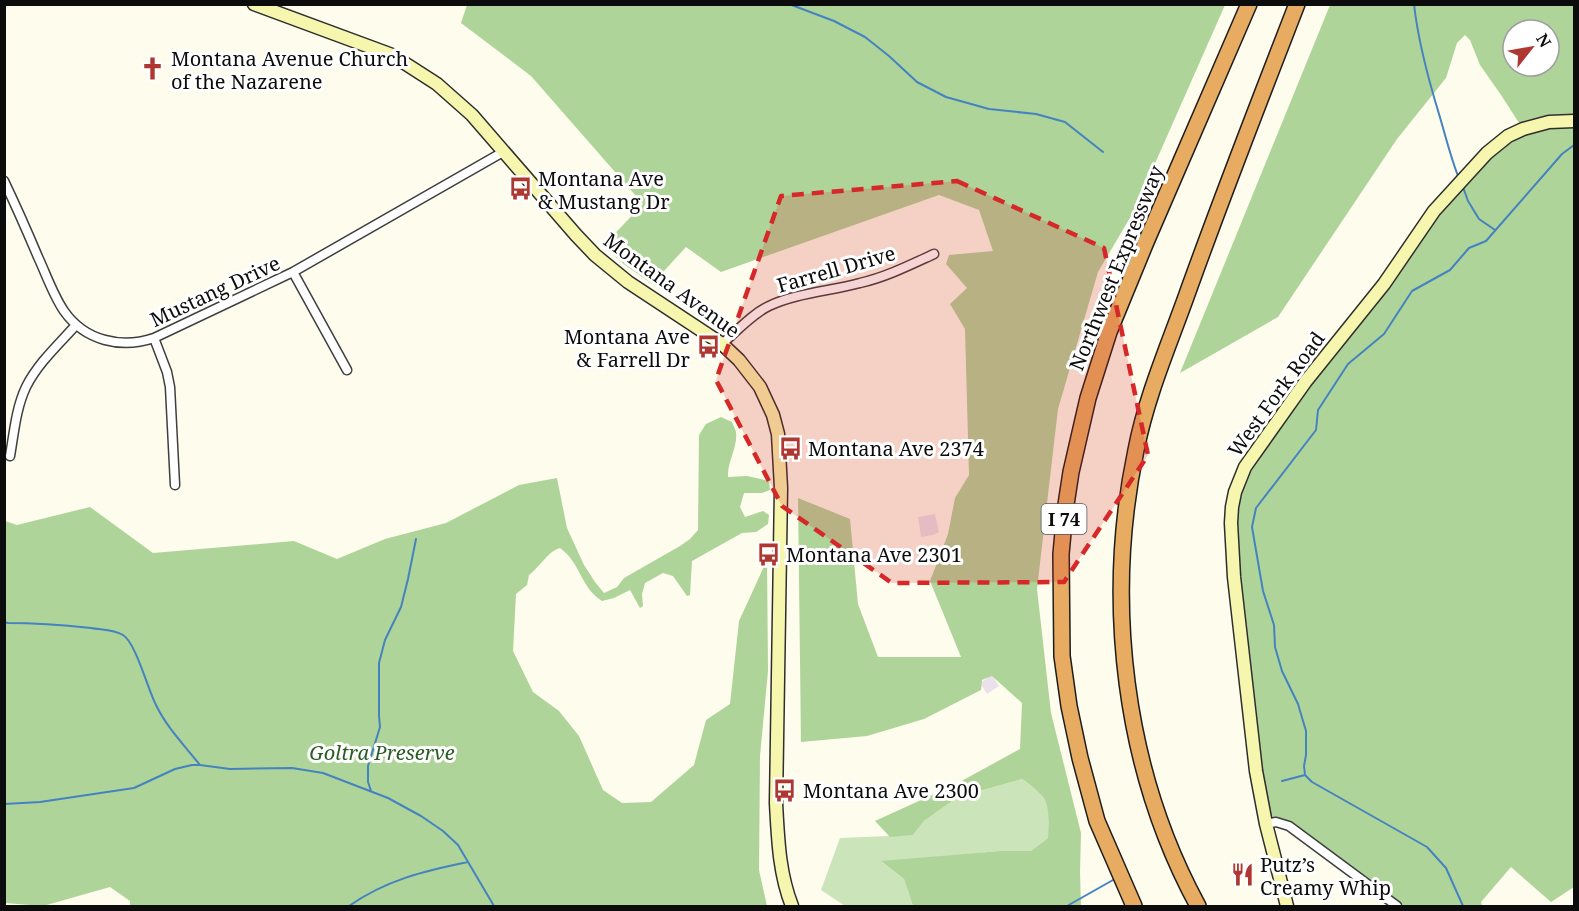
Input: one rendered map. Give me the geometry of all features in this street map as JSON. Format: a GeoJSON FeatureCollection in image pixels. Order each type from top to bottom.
{"type":"FeatureCollection","features":[{"type":"Feature","properties":{"kind":"highway","name":"Northwest Expressway"},"geometry":{"type":"LineString","coordinates":[[1134,906],[1097,821],[1069,706],[1062,656],[1061,554],[1065,511],[1071,472],[1088,398],[1109,332],[1249,4]]}},
{"type":"Feature","properties":{"kind":"highway"},"geometry":{"type":"LineString","coordinates":[[1198,906],[1182,876],[1164,832],[1145,777],[1137,745],[1124,644],[1122,541],[1136,449],[1150,396],[1219,205],[1297,4]]}},
{"type":"Feature","properties":{"kind":"street","name":"Montana Avenue"},"geometry":{"type":"LineString","coordinates":[[254,4],[392,55],[437,84],[472,115],[595,255],[628,282],[722,344],[739,360],[760,387],[773,415],[778,434],[781,488],[776,803],[779,854],[792,906]]}},
{"type":"Feature","properties":{"kind":"street","name":"West Fork Road"},"geometry":{"type":"LineString","coordinates":[[1287,906],[1266,824],[1256,771],[1234,577],[1231,523],[1235,492],[1245,467],[1299,389],[1384,284],[1434,211],[1474,167],[1496,145],[1523,129],[1549,122],[1575,121]]}},
{"type":"Feature","properties":{"kind":"street","name":"Mustang Drive"},"geometry":{"type":"LineString","coordinates":[[4,181],[56,297],[76,325],[96,338],[119,343],[143,342],[293,272],[503,152]]}},
{"type":"Feature","properties":{"kind":"street","name":"Farrell Drive"},"geometry":{"type":"LineString","coordinates":[[722,344],[769,306],[792,298],[862,283],[934,254]]}},
{"type":"Feature","properties":{"kind":"street"},"geometry":{"type":"LineString","coordinates":[[293,272],[347,370]]}},
{"type":"Feature","properties":{"kind":"street"},"geometry":{"type":"LineString","coordinates":[[10,456],[18,409],[26,387],[41,364],[76,325]]}},
{"type":"Feature","properties":{"kind":"street"},"geometry":{"type":"LineString","coordinates":[[154,338],[167,372],[170,387],[175,485]]}},
{"type":"Feature","properties":{"kind":"street"},"geometry":{"type":"LineString","coordinates":[[1266,824],[1276,822],[1289,826],[1396,906]]}},
{"type":"Feature","properties":{"kind":"highlighted area"},"geometry":{"type":"Polygon","coordinates":[[[957,181],[1104,248],[1148,455],[1064,582],[892,583],[782,506],[716,380],[781,196],[957,181]]]}},
{"type":"Feature","properties":{"kind":"shaded area"},"geometry":{"type":"Polygon","coordinates":[[[935,514],[939,532],[921,537],[918,517],[935,514]]]}},
{"type":"Feature","properties":{"kind":"shaded area"},"geometry":{"type":"Polygon","coordinates":[[[992,675],[999,686],[987,694],[980,683],[992,675]]]}},
{"type":"Feature","properties":{"kind":"green space"},"geometry":{"type":"Polygon","coordinates":[[[467,5],[1225,5],[1134,211],[1098,272],[1058,409],[1037,589],[1051,713],[1081,833],[1081,906],[913,906],[904,879],[881,861],[1000,851],[1031,851],[1048,838],[1046,803],[1038,792],[1022,779],[958,797],[924,821],[913,835],[890,837],[875,821],[956,784],[1020,749],[1022,703],[992,676],[982,680],[981,690],[924,719],[867,736],[801,742],[798,498],[850,519],[858,604],[878,657],[961,657],[930,581],[948,534],[955,498],[969,475],[965,329],[950,304],[967,288],[946,264],[949,255],[993,251],[979,210],[939,195],[721,272],[686,247],[652,284],[603,246],[643,204],[531,76],[461,23],[467,5]]]}},
{"type":"Feature","properties":{"kind":"green space"},"geometry":{"type":"Polygon","coordinates":[[[1330,5],[1574,5],[1574,887],[1551,902],[1511,867],[1481,902],[1482,906],[1397,906],[1289,826],[1266,824],[1231,523],[1240,478],[1441,203],[1523,129],[1480,65],[1470,40],[1465,35],[1457,43],[1446,78],[1397,139],[1278,317],[1180,373],[1330,5]]]}},
{"type":"Feature","properties":{"kind":"green space","name":"Goltra Preserve"},"geometry":{"type":"Polygon","coordinates":[[[721,417],[732,422],[736,432],[728,477],[747,476],[769,481],[770,490],[762,493],[744,493],[740,507],[745,517],[763,511],[769,515],[768,524],[756,532],[742,533],[692,561],[690,595],[687,596],[673,576],[663,573],[645,583],[642,594],[643,606],[640,608],[630,590],[602,601],[589,589],[572,561],[560,548],[548,556],[529,575],[527,585],[516,594],[513,651],[533,692],[559,711],[579,736],[603,790],[622,803],[651,802],[694,765],[706,720],[730,704],[739,621],[767,560],[768,671],[760,756],[759,870],[767,906],[130,906],[130,901],[110,887],[43,906],[5,903],[5,521],[17,525],[90,507],[153,553],[294,541],[337,559],[385,539],[446,523],[519,485],[557,478],[567,528],[584,565],[604,593],[617,587],[624,578],[680,546],[698,530],[699,435],[706,424],[721,417]]]}},
{"type":"Feature","properties":{"kind":"green space"},"geometry":{"type":"Polygon","coordinates":[[[1022,779],[1039,791],[1049,807],[1048,838],[1031,851],[1000,851],[882,862],[904,879],[913,906],[845,906],[821,890],[840,838],[913,835],[924,821],[958,797],[1022,779]]]}},
{"type":"Feature","properties":{"kind":"waterway"},"geometry":{"type":"LineString","coordinates":[[789,4],[834,21],[865,37],[917,82],[946,97],[989,109],[1036,114],[1065,122],[1103,152]]}},
{"type":"Feature","properties":{"kind":"waterway"},"geometry":{"type":"LineString","coordinates":[[1414,4],[1427,73],[1458,176]]}},
{"type":"Feature","properties":{"kind":"waterway"},"geometry":{"type":"LineString","coordinates":[[1463,906],[1446,868],[1427,847],[1312,782],[1305,775],[1306,731],[1298,704],[1282,671],[1275,647],[1274,625],[1263,591],[1252,527],[1256,508],[1316,430],[1318,410],[1348,364],[1384,334],[1412,291],[1450,270],[1469,248],[1486,241],[1562,154],[1574,145]]}},
{"type":"Feature","properties":{"kind":"waterway"},"geometry":{"type":"LineString","coordinates":[[1463,187],[1479,219],[1495,230]]}},
{"type":"Feature","properties":{"kind":"waterway"},"geometry":{"type":"LineString","coordinates":[[371,791],[368,782],[368,766],[380,727],[379,663],[385,640],[401,607],[416,539]]}},
{"type":"Feature","properties":{"kind":"waterway"},"geometry":{"type":"LineString","coordinates":[[4,622],[91,628],[123,635],[133,647],[160,713],[200,765]]}},
{"type":"Feature","properties":{"kind":"waterway"},"geometry":{"type":"LineString","coordinates":[[4,804],[40,802],[134,788],[175,769],[192,765],[230,769],[292,768],[323,773],[388,798],[443,831],[458,845],[494,906]]}},
{"type":"Feature","properties":{"kind":"waterway"},"geometry":{"type":"LineString","coordinates":[[1282,781],[1305,775]]}},
{"type":"Feature","properties":{"kind":"waterway"},"geometry":{"type":"LineString","coordinates":[[349,906],[391,883],[468,862]]}},
{"type":"Feature","properties":{"kind":"waterway"},"geometry":{"type":"LineString","coordinates":[[1067,906],[1113,880]]}},
{"type":"Feature","properties":{"kind":"place","name":"Montana Avenue Church of the Nazarene"},"geometry":{"type":"Point","coordinates":[153,69]}},
{"type":"Feature","properties":{"kind":"place","name":"Montana Ave & Mustang Dr"},"geometry":{"type":"Point","coordinates":[520,189]}},
{"type":"Feature","properties":{"kind":"place","name":"Montana Ave & Farrell Dr"},"geometry":{"type":"Point","coordinates":[708,347]}},
{"type":"Feature","properties":{"kind":"place","name":"Montana Ave 2374"},"geometry":{"type":"Point","coordinates":[790,448]}},
{"type":"Feature","properties":{"kind":"place","name":"Montana Ave 2301"},"geometry":{"type":"Point","coordinates":[768,554]}},
{"type":"Feature","properties":{"kind":"place","name":"Montana Ave 2300"},"geometry":{"type":"Point","coordinates":[785,790]}},
{"type":"Feature","properties":{"kind":"place","name":"Putz’s Creamy Whip"},"geometry":{"type":"Point","coordinates":[1242,875]}}]}
